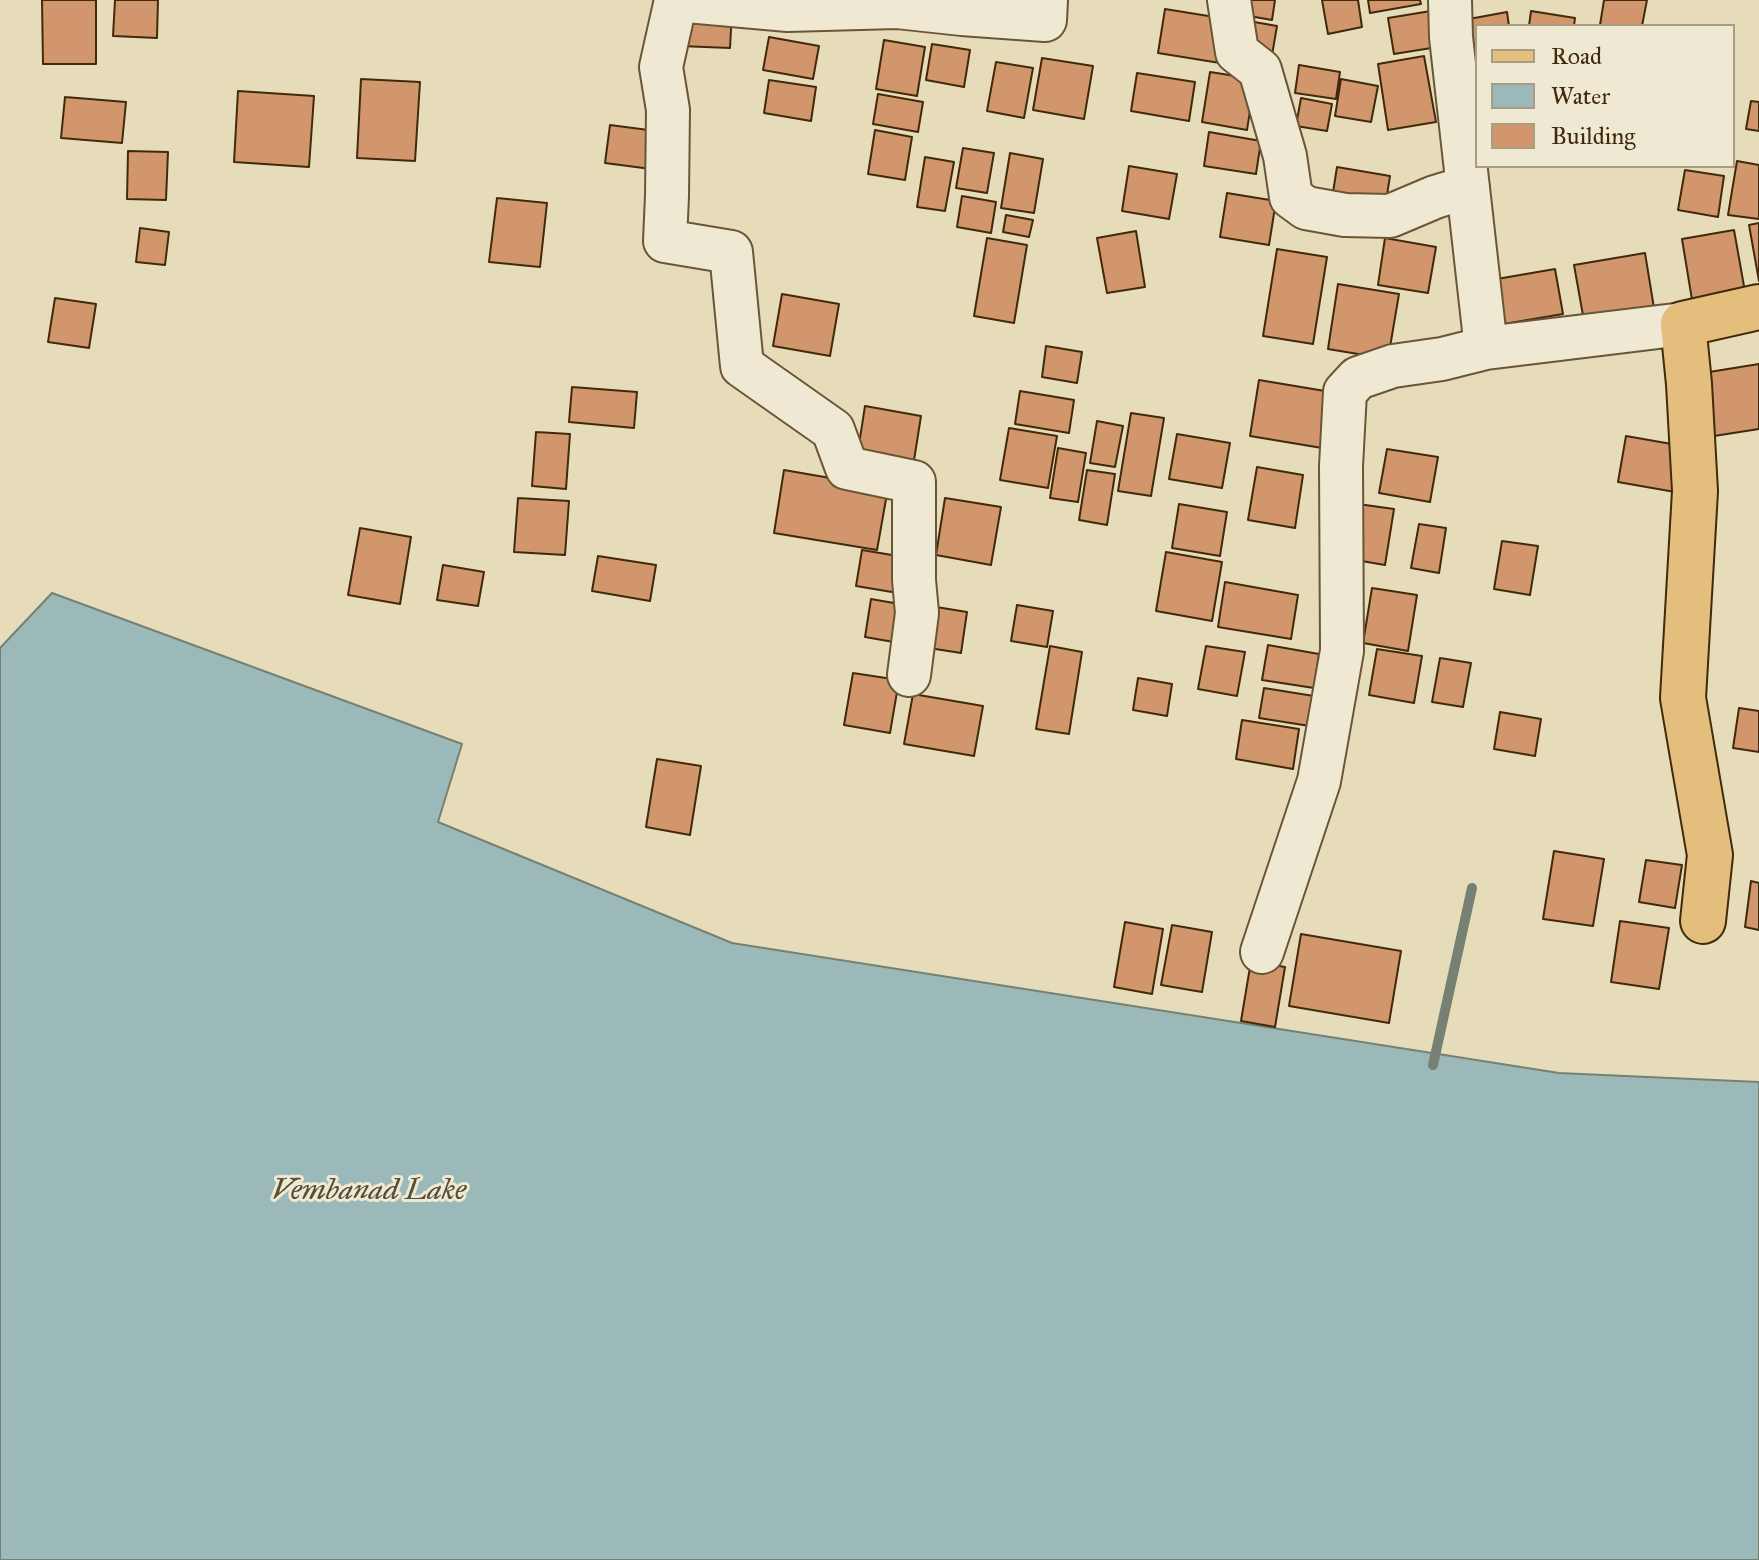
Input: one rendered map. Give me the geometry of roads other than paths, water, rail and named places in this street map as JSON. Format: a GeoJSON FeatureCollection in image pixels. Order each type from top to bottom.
{"type":"FeatureCollection","features":[{"type":"Feature","properties":{"kind":"main road"},"geometry":{"type":"LineString","coordinates":[[1703,921],[1710,855],[1683,698],[1695,491],[1683,324],[1759,307]]}},
{"type":"Feature","properties":{"kind":"street"},"geometry":{"type":"LineString","coordinates":[[909,675],[917,613],[914,482],[847,468],[833,430],[742,366],[731,252],[665,241],[668,110],[661,67],[676,0],[788,10],[897,7],[1045,20],[1046,0]]}},
{"type":"Feature","properties":{"kind":"street"},"geometry":{"type":"LineString","coordinates":[[1229,0],[1237,52],[1260,70],[1285,156],[1291,197],[1306,208],[1332,213],[1390,216],[1468,187]]}},
{"type":"Feature","properties":{"kind":"street"},"geometry":{"type":"LineString","coordinates":[[1450,0],[1451,37],[1486,348]]}},
{"type":"Feature","properties":{"kind":"street"},"geometry":{"type":"LineString","coordinates":[[1262,952],[1319,781],[1342,651],[1341,466],[1345,392],[1358,378],[1393,366],[1442,359],[1486,348],[1683,324]]}},
{"type":"Feature","properties":{"kind":"water","name":"Vembanad Lake"},"geometry":{"type":"Polygon","coordinates":[[[52,593],[462,744],[438,822],[732,943],[1559,1073],[1759,1082],[1759,1560],[0,1560],[0,648],[52,593]]]}},
{"type":"Feature","properties":{"kind":"waterway"},"geometry":{"type":"LineString","coordinates":[[1433,1065],[1472,888]]}}]}
